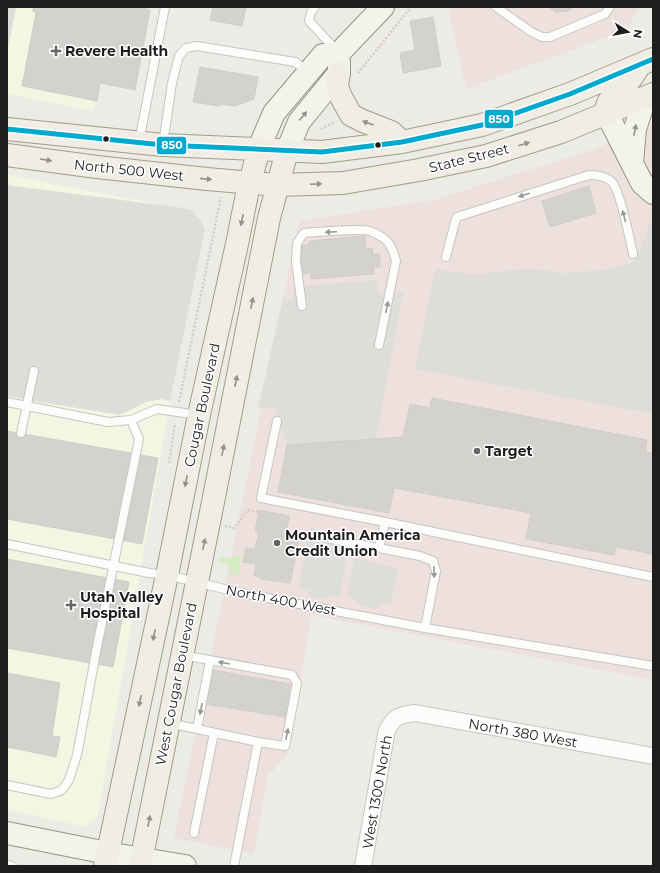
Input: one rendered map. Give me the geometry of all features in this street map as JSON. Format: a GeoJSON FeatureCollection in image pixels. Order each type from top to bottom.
{"type":"FeatureCollection","features":[{"type":"Feature","properties":{"kind":"main road"},"geometry":{"type":"LineString","coordinates":[[607,114],[607,104],[609,100],[629,82],[647,62]]}},
{"type":"Feature","properties":{"kind":"main road","name":"State Street"},"geometry":{"type":"LineString","coordinates":[[286,151],[322,152],[402,142],[482,125],[570,94],[647,62]]}},
{"type":"Feature","properties":{"kind":"main road"},"geometry":{"type":"LineString","coordinates":[[345,67],[338,85],[340,95],[351,115],[391,132],[402,142]]}},
{"type":"Feature","properties":{"kind":"main road","name":"State Street"},"geometry":{"type":"LineString","coordinates":[[250,182],[277,185],[343,182],[419,170],[493,154],[607,114],[649,96]]}},
{"type":"Feature","properties":{"kind":"main road","name":"North 500 West"},"geometry":{"type":"LineString","coordinates":[[7,129],[163,145],[259,148],[286,151]]}},
{"type":"Feature","properties":{"kind":"main road","name":"Cougar Boulevard"},"geometry":{"type":"LineString","coordinates":[[106,859],[167,575],[199,415],[250,182],[259,148]]}},
{"type":"Feature","properties":{"kind":"main road","name":"Cougar Boulevard"},"geometry":{"type":"LineString","coordinates":[[213,502],[269,218],[286,151]]}},
{"type":"Feature","properties":{"kind":"main road","name":"North 500 West"},"geometry":{"type":"LineString","coordinates":[[7,155],[124,170],[250,182]]}},
{"type":"Feature","properties":{"kind":"main road","name":"West Cougar Boulevard"},"geometry":{"type":"LineString","coordinates":[[140,862],[213,502]]}},
{"type":"Feature","properties":{"kind":"street"},"geometry":{"type":"LineString","coordinates":[[286,151],[299,122],[345,67],[384,7]]}},
{"type":"Feature","properties":{"kind":"street"},"geometry":{"type":"LineString","coordinates":[[259,148],[274,113],[323,55],[345,67]]}},
{"type":"Feature","properties":{"kind":"street"},"geometry":{"type":"LineString","coordinates":[[632,163],[635,129],[649,96]]}},
{"type":"Feature","properties":{"kind":"street"},"geometry":{"type":"LineString","coordinates":[[607,114],[642,183],[653,193]]}},
{"type":"Feature","properties":{"kind":"street","name":"North 380 West"},"geometry":{"type":"LineString","coordinates":[[394,719],[403,715],[415,713],[653,756]]}},
{"type":"Feature","properties":{"kind":"street","name":"West 1300 North"},"geometry":{"type":"LineString","coordinates":[[363,866],[387,730],[394,719]]}},
{"type":"Feature","properties":{"kind":"street"},"geometry":{"type":"LineString","coordinates":[[7,833],[106,859],[182,866]]}},
{"type":"Feature","properties":{"kind":"lane"},"geometry":{"type":"LineString","coordinates":[[139,142],[165,7]]}},
{"type":"Feature","properties":{"kind":"lane"},"geometry":{"type":"LineString","coordinates":[[316,7],[310,12],[309,21],[345,67]]}},
{"type":"Feature","properties":{"kind":"lane"},"geometry":{"type":"LineString","coordinates":[[496,7],[536,35],[550,37],[605,14],[610,7]]}},
{"type":"Feature","properties":{"kind":"lane"},"geometry":{"type":"LineString","coordinates":[[163,145],[172,83],[179,56],[186,48],[196,46],[294,62],[309,72]]}},
{"type":"Feature","properties":{"kind":"lane"},"geometry":{"type":"LineString","coordinates":[[446,257],[457,217],[589,175],[600,175],[607,178],[616,187],[633,254]]}},
{"type":"Feature","properties":{"kind":"lane"},"geometry":{"type":"LineString","coordinates":[[302,306],[296,261],[297,243],[304,234],[360,230],[370,231],[379,235],[386,240],[396,261],[379,345]]}},
{"type":"Feature","properties":{"kind":"lane"},"geometry":{"type":"LineString","coordinates":[[21,433],[34,371]]}},
{"type":"Feature","properties":{"kind":"lane"},"geometry":{"type":"LineString","coordinates":[[7,402],[108,422],[131,420],[157,409],[199,415]]}},
{"type":"Feature","properties":{"kind":"lane"},"geometry":{"type":"LineString","coordinates":[[7,785],[51,794],[62,790],[69,780],[77,755],[113,565],[139,439],[131,420]]}},
{"type":"Feature","properties":{"kind":"lane"},"geometry":{"type":"LineString","coordinates":[[277,421],[261,498],[653,577]]}},
{"type":"Feature","properties":{"kind":"lane"},"geometry":{"type":"LineString","coordinates":[[379,548],[385,522]]}},
{"type":"Feature","properties":{"kind":"lane"},"geometry":{"type":"LineString","coordinates":[[331,539],[420,556],[433,561],[436,572],[425,628]]}},
{"type":"Feature","properties":{"kind":"lane","name":"North 400 West"},"geometry":{"type":"LineString","coordinates":[[7,544],[149,573],[167,575],[241,593],[366,617],[653,666]]}},
{"type":"Feature","properties":{"kind":"lane"},"geometry":{"type":"LineString","coordinates":[[168,723],[258,742],[285,746],[297,684],[292,675],[182,655]]}},
{"type":"Feature","properties":{"kind":"lane"},"geometry":{"type":"LineString","coordinates":[[197,729],[210,660]]}},
{"type":"Feature","properties":{"kind":"lane"},"geometry":{"type":"LineString","coordinates":[[194,833],[214,733]]}},
{"type":"Feature","properties":{"kind":"lane"},"geometry":{"type":"LineString","coordinates":[[234,866],[258,742]]}},
{"type":"Feature","properties":{"kind":"path"},"geometry":{"type":"LineString","coordinates":[[345,67],[412,7]]}},
{"type":"Feature","properties":{"kind":"path"},"geometry":{"type":"LineString","coordinates":[[321,129],[338,120]]}},
{"type":"Feature","properties":{"kind":"path"},"geometry":{"type":"LineString","coordinates":[[225,526],[234,528],[248,510],[258,512]]}},
{"type":"Feature","properties":{"kind":"shaded area","name":"Revere Health"},"geometry":{"type":"Polygon","coordinates":[[[7,7],[113,7],[93,111],[7,94],[7,7]]]}},
{"type":"Feature","properties":{"kind":"shaded area"},"geometry":{"type":"Polygon","coordinates":[[[7,7],[16,7],[7,53],[7,7]]]}},
{"type":"Feature","properties":{"kind":"shaded area"},"geometry":{"type":"Polygon","coordinates":[[[448,7],[640,7],[626,30],[466,89],[448,7]]]}},
{"type":"Feature","properties":{"kind":"shaded area"},"geometry":{"type":"Polygon","coordinates":[[[653,122],[653,680],[312,615],[287,756],[268,776],[254,854],[174,838],[299,221],[434,200],[595,149],[653,122]]]}},
{"type":"Feature","properties":{"kind":"shaded area","name":"Utah Valley Hospital"},"geometry":{"type":"Polygon","coordinates":[[[7,175],[192,211],[200,219],[205,229],[170,401],[98,815],[86,827],[7,810],[7,175]]]}},
{"type":"Feature","properties":{"kind":"shaded area"},"geometry":{"type":"Polygon","coordinates":[[[7,185],[183,208],[192,211],[200,219],[205,229],[170,401],[161,399],[146,402],[120,415],[7,396],[7,185]]]}},
{"type":"Feature","properties":{"kind":"shaded area"},"geometry":{"type":"Polygon","coordinates":[[[649,223],[653,224],[653,414],[415,369],[435,269],[475,275],[520,269],[564,273],[606,270],[634,262],[647,234],[649,223]]]}},
{"type":"Feature","properties":{"kind":"shaded area"},"geometry":{"type":"Polygon","coordinates":[[[376,280],[379,294],[403,292],[376,439],[287,445],[275,408],[258,408],[283,298],[293,301],[294,287],[376,280]]]}},
{"type":"Feature","properties":{"kind":"shaded area"},"geometry":{"type":"Polygon","coordinates":[[[310,528],[339,533],[336,553],[337,555],[347,557],[340,596],[331,595],[327,599],[309,596],[309,591],[298,588],[310,528]]]}},
{"type":"Feature","properties":{"kind":"shaded area"},"geometry":{"type":"Polygon","coordinates":[[[354,558],[398,568],[391,604],[381,603],[378,609],[357,604],[355,599],[347,597],[354,558]]]}},
{"type":"Feature","properties":{"kind":"green space"},"geometry":{"type":"Polygon","coordinates":[[[237,554],[241,554],[240,576],[229,573],[229,568],[227,565],[219,562],[220,557],[231,558],[237,556],[237,554]]]}},
{"type":"Feature","properties":{"kind":"building","name":"Revere Health"},"geometry":{"type":"Polygon","coordinates":[[[33,7],[147,7],[146,10],[150,10],[135,90],[100,83],[97,101],[22,86],[36,13],[33,11],[33,7]]]}},
{"type":"Feature","properties":{"kind":"building"},"geometry":{"type":"Polygon","coordinates":[[[213,7],[246,7],[242,26],[210,20],[213,7]]]}},
{"type":"Feature","properties":{"kind":"building"},"geometry":{"type":"Polygon","coordinates":[[[549,7],[573,7],[568,11],[555,12],[549,7]]]}},
{"type":"Feature","properties":{"kind":"building"},"geometry":{"type":"Polygon","coordinates":[[[433,17],[441,66],[403,73],[400,53],[415,50],[410,21],[433,17]]]}},
{"type":"Feature","properties":{"kind":"building"},"geometry":{"type":"Polygon","coordinates":[[[200,67],[258,77],[254,99],[235,106],[219,104],[219,106],[193,102],[200,67]]]}},
{"type":"Feature","properties":{"kind":"building"},"geometry":{"type":"Polygon","coordinates":[[[589,186],[596,213],[550,227],[542,201],[589,186]]]}},
{"type":"Feature","properties":{"kind":"building"},"geometry":{"type":"Polygon","coordinates":[[[365,236],[366,249],[372,248],[373,255],[379,254],[380,267],[373,267],[374,274],[311,279],[311,273],[302,274],[300,246],[309,245],[309,241],[365,236]]]}},
{"type":"Feature","properties":{"kind":"building"},"geometry":{"type":"Polygon","coordinates":[[[432,398],[647,440],[645,452],[653,453],[653,554],[616,547],[614,555],[526,539],[531,513],[394,488],[389,513],[278,492],[287,445],[403,437],[410,404],[430,408],[432,398]]]}},
{"type":"Feature","properties":{"kind":"building"},"geometry":{"type":"Polygon","coordinates":[[[7,431],[158,458],[142,544],[7,519],[7,431]]]}},
{"type":"Feature","properties":{"kind":"building","name":"Mountain America Credit Union"},"geometry":{"type":"Polygon","coordinates":[[[259,510],[289,516],[286,536],[299,539],[290,583],[261,579],[262,577],[254,576],[256,564],[243,562],[246,548],[255,549],[259,532],[255,531],[259,510]]]}},
{"type":"Feature","properties":{"kind":"building"},"geometry":{"type":"Polygon","coordinates":[[[7,559],[129,582],[113,667],[7,648],[7,559]]]}},
{"type":"Feature","properties":{"kind":"building"},"geometry":{"type":"Polygon","coordinates":[[[212,670],[290,684],[285,717],[206,704],[212,670]]]}},
{"type":"Feature","properties":{"kind":"building"},"geometry":{"type":"Polygon","coordinates":[[[7,673],[60,683],[52,736],[60,737],[56,757],[7,747],[7,673]]]}},
{"type":"Feature","properties":{"kind":"transit line","name":"850"},"geometry":{"type":"LineString","coordinates":[[7,129],[163,145],[322,152],[402,142],[482,125],[570,94],[653,59]]}},
{"type":"Feature","properties":{"kind":"place","name":"Revere Health"},"geometry":{"type":"Point","coordinates":[56,51]}},
{"type":"Feature","properties":{"kind":"place","name":"Target"},"geometry":{"type":"Point","coordinates":[477,451]}},
{"type":"Feature","properties":{"kind":"place","name":"Mountain America Credit Union"},"geometry":{"type":"Point","coordinates":[277,543]}},
{"type":"Feature","properties":{"kind":"place","name":"Utah Valley Hospital"},"geometry":{"type":"Point","coordinates":[71,605]}}]}
